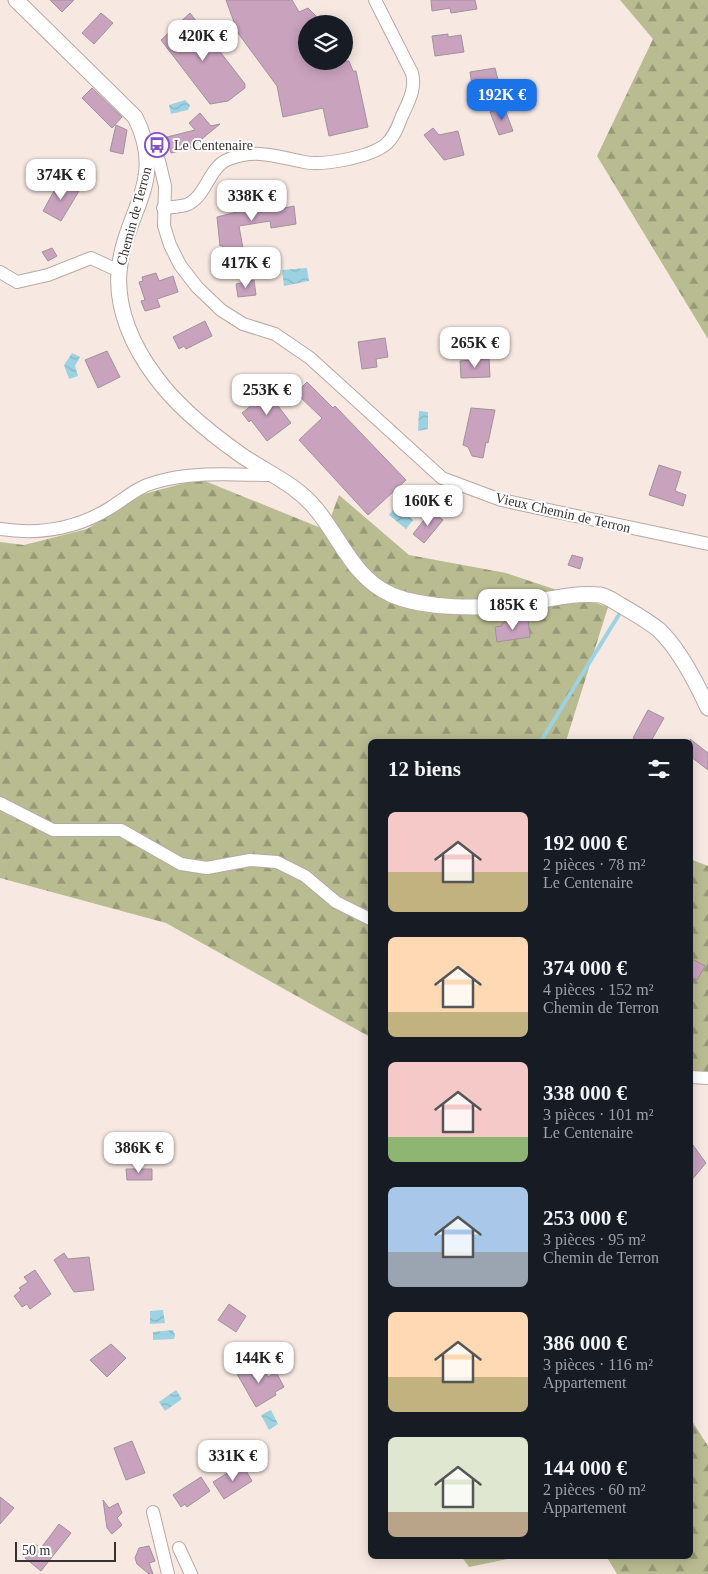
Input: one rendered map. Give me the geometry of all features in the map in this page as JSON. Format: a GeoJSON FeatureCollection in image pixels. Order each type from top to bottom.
{"type":"FeatureCollection","features":[{"type":"Feature","properties":{"kind":"street","name":"Chemin de Terron"},"geometry":{"type":"LineString","coordinates":[[16,0],[135,118],[146,142],[148,171],[119,271],[121,306],[132,339],[153,374],[189,413],[241,454],[295,487],[316,509],[366,580],[393,596],[469,608],[518,604],[565,596],[602,595],[660,631],[694,679],[708,708]]}},
{"type":"Feature","properties":{"kind":"street"},"geometry":{"type":"LineString","coordinates":[[163,208],[187,204],[204,189],[214,170],[221,163],[242,155],[259,153],[277,154],[314,163],[363,156],[386,145],[394,135],[414,86],[412,72],[374,0]]}},
{"type":"Feature","properties":{"kind":"street","name":"Vieux Chemin de Terron"},"geometry":{"type":"LineString","coordinates":[[146,142],[159,161],[165,186],[164,226],[170,245],[180,265],[197,287],[221,310],[243,324],[275,334],[310,358],[442,478],[501,500],[708,544]]}},
{"type":"Feature","properties":{"kind":"street"},"geometry":{"type":"LineString","coordinates":[[0,272],[16,282],[48,275],[91,258],[119,271]]}},
{"type":"Feature","properties":{"kind":"street"},"geometry":{"type":"LineString","coordinates":[[0,528],[41,531],[65,528],[85,521],[111,508],[133,490],[157,482],[199,474],[274,474]]}},
{"type":"Feature","properties":{"kind":"street"},"geometry":{"type":"LineString","coordinates":[[0,803],[53,830],[121,830],[181,864],[206,868],[250,860],[277,862],[306,876],[336,902],[368,918]]}},
{"type":"Feature","properties":{"kind":"street"},"geometry":{"type":"LineString","coordinates":[[693,1077],[708,1078]]}},
{"type":"Feature","properties":{"kind":"street"},"geometry":{"type":"LineString","coordinates":[[153,1512],[168,1574]]}},
{"type":"Feature","properties":{"kind":"street"},"geometry":{"type":"LineString","coordinates":[[179,1548],[191,1574]]}},
{"type":"Feature","properties":{"kind":"green space"},"geometry":{"type":"Polygon","coordinates":[[[620,0],[708,0],[708,339],[597,156],[653,39],[620,0]]]}},
{"type":"Feature","properties":{"kind":"green space"},"geometry":{"type":"Polygon","coordinates":[[[200,479],[326,530],[339,495],[409,555],[506,573],[608,607],[567,739],[368,739],[368,1036],[166,923],[0,878],[0,542],[24,545],[87,529],[140,495],[200,479]]]}},
{"type":"Feature","properties":{"kind":"green space"},"geometry":{"type":"Polygon","coordinates":[[[693,860],[708,866],[708,1074],[693,1073],[693,860]]]}},
{"type":"Feature","properties":{"kind":"green space"},"geometry":{"type":"Polygon","coordinates":[[[693,1423],[708,1446],[708,1574],[617,1574],[608,1559],[693,1559],[693,1423]]]}},
{"type":"Feature","properties":{"kind":"green space"},"geometry":{"type":"Polygon","coordinates":[[[463,1559],[508,1559],[469,1567],[463,1559]]]}},
{"type":"Feature","properties":{"kind":"water"},"geometry":{"type":"Polygon","coordinates":[[[185,100],[190,105],[188,110],[171,114],[169,105],[185,100]]]}},
{"type":"Feature","properties":{"kind":"water"},"geometry":{"type":"Polygon","coordinates":[[[307,268],[309,281],[284,286],[282,270],[307,268]]]}},
{"type":"Feature","properties":{"kind":"water"},"geometry":{"type":"Polygon","coordinates":[[[72,353],[80,357],[75,366],[78,376],[69,379],[64,365],[72,353]]]}},
{"type":"Feature","properties":{"kind":"water"},"geometry":{"type":"Polygon","coordinates":[[[419,411],[428,412],[428,429],[418,431],[419,411]]]}},
{"type":"Feature","properties":{"kind":"water"},"geometry":{"type":"Polygon","coordinates":[[[396,505],[413,520],[406,529],[389,515],[396,505]]]}},
{"type":"Feature","properties":{"kind":"water"},"geometry":{"type":"Polygon","coordinates":[[[163,1310],[165,1323],[150,1324],[150,1311],[163,1310]]]}},
{"type":"Feature","properties":{"kind":"water"},"geometry":{"type":"Polygon","coordinates":[[[173,1330],[174,1339],[153,1340],[153,1332],[173,1330]]]}},
{"type":"Feature","properties":{"kind":"water"},"geometry":{"type":"Polygon","coordinates":[[[176,1390],[182,1399],[165,1411],[159,1402],[176,1390]]]}},
{"type":"Feature","properties":{"kind":"water"},"geometry":{"type":"Polygon","coordinates":[[[271,1410],[278,1424],[269,1430],[261,1415],[271,1410]]]}},
{"type":"Feature","properties":{"kind":"building"},"geometry":{"type":"Polygon","coordinates":[[[50,0],[74,0],[62,12],[50,0]]]}},
{"type":"Feature","properties":{"kind":"building"},"geometry":{"type":"Polygon","coordinates":[[[226,0],[292,0],[299,12],[308,8],[315,15],[298,15],[298,70],[356,71],[368,127],[329,136],[323,108],[283,117],[277,86],[238,33],[226,0]]]}},
{"type":"Feature","properties":{"kind":"building"},"geometry":{"type":"Polygon","coordinates":[[[431,0],[475,0],[477,9],[451,13],[450,8],[432,11],[431,0]]]}},
{"type":"Feature","properties":{"kind":"building"},"geometry":{"type":"Polygon","coordinates":[[[101,13],[113,23],[94,44],[82,33],[101,13]]]}},
{"type":"Feature","properties":{"kind":"building"},"geometry":{"type":"Polygon","coordinates":[[[190,13],[245,84],[245,88],[228,101],[210,104],[161,40],[190,13]]]}},
{"type":"Feature","properties":{"kind":"building"},"geometry":{"type":"Polygon","coordinates":[[[448,34],[448,37],[461,35],[464,52],[435,56],[432,36],[448,34]]]}},
{"type":"Feature","properties":{"kind":"building"},"geometry":{"type":"Polygon","coordinates":[[[495,68],[500,88],[473,92],[470,72],[495,68]]]}},
{"type":"Feature","properties":{"kind":"building"},"geometry":{"type":"Polygon","coordinates":[[[92,88],[122,117],[112,128],[82,98],[92,88]]]}},
{"type":"Feature","properties":{"kind":"building"},"geometry":{"type":"Polygon","coordinates":[[[504,107],[513,131],[499,135],[490,112],[504,107]]]}},
{"type":"Feature","properties":{"kind":"building"},"geometry":{"type":"Polygon","coordinates":[[[200,113],[211,126],[220,124],[191,148],[171,153],[167,137],[195,130],[189,123],[200,113]]]}},
{"type":"Feature","properties":{"kind":"building"},"geometry":{"type":"Polygon","coordinates":[[[116,125],[127,130],[123,154],[110,151],[116,125]]]}},
{"type":"Feature","properties":{"kind":"building"},"geometry":{"type":"Polygon","coordinates":[[[433,128],[439,135],[458,131],[464,155],[444,160],[424,135],[433,128]]]}},
{"type":"Feature","properties":{"kind":"building"},"geometry":{"type":"Polygon","coordinates":[[[60,180],[79,191],[61,221],[43,211],[60,180]]]}},
{"type":"Feature","properties":{"kind":"building"},"geometry":{"type":"Polygon","coordinates":[[[277,198],[280,209],[294,206],[296,224],[271,228],[270,221],[239,226],[243,249],[224,253],[222,245],[220,246],[217,217],[249,209],[248,203],[277,198]]]}},
{"type":"Feature","properties":{"kind":"building"},"geometry":{"type":"Polygon","coordinates":[[[52,248],[57,256],[48,261],[42,252],[52,248]]]}},
{"type":"Feature","properties":{"kind":"building"},"geometry":{"type":"Polygon","coordinates":[[[156,273],[159,281],[173,276],[178,292],[157,299],[160,307],[145,311],[141,301],[145,300],[139,282],[143,281],[142,277],[156,273]]]}},
{"type":"Feature","properties":{"kind":"building"},"geometry":{"type":"Polygon","coordinates":[[[254,280],[256,295],[238,297],[236,284],[254,280]]]}},
{"type":"Feature","properties":{"kind":"building"},"geometry":{"type":"Polygon","coordinates":[[[205,321],[212,336],[186,349],[184,346],[179,349],[173,337],[205,321]]]}},
{"type":"Feature","properties":{"kind":"building"},"geometry":{"type":"Polygon","coordinates":[[[385,338],[388,357],[376,359],[377,367],[362,369],[358,342],[385,338]]]}},
{"type":"Feature","properties":{"kind":"building"},"geometry":{"type":"Polygon","coordinates":[[[107,351],[120,377],[98,388],[85,360],[107,351]]]}},
{"type":"Feature","properties":{"kind":"building"},"geometry":{"type":"Polygon","coordinates":[[[489,359],[490,377],[461,378],[460,361],[489,359]]]}},
{"type":"Feature","properties":{"kind":"building"},"geometry":{"type":"Polygon","coordinates":[[[307,382],[333,408],[335,406],[406,480],[368,515],[299,440],[322,418],[296,393],[307,382]]]}},
{"type":"Feature","properties":{"kind":"building"},"geometry":{"type":"Polygon","coordinates":[[[272,389],[280,398],[275,402],[291,423],[267,441],[251,420],[249,422],[242,413],[272,389]]]}},
{"type":"Feature","properties":{"kind":"building"},"geometry":{"type":"Polygon","coordinates":[[[471,408],[495,410],[483,458],[472,456],[468,447],[463,445],[471,408]]]}},
{"type":"Feature","properties":{"kind":"building"},"geometry":{"type":"Polygon","coordinates":[[[659,465],[681,472],[675,491],[686,495],[683,506],[649,495],[659,465]]]}},
{"type":"Feature","properties":{"kind":"building"},"geometry":{"type":"Polygon","coordinates":[[[431,511],[443,520],[424,543],[413,534],[431,511]]]}},
{"type":"Feature","properties":{"kind":"building"},"geometry":{"type":"Polygon","coordinates":[[[572,555],[583,558],[580,569],[568,565],[572,555]]]}},
{"type":"Feature","properties":{"kind":"building"},"geometry":{"type":"Polygon","coordinates":[[[528,620],[530,637],[497,642],[495,627],[502,626],[502,623],[528,620]]]}},
{"type":"Feature","properties":{"kind":"building"},"geometry":{"type":"Polygon","coordinates":[[[648,710],[664,718],[652,739],[633,738],[648,710]]]}},
{"type":"Feature","properties":{"kind":"building"},"geometry":{"type":"Polygon","coordinates":[[[693,741],[708,753],[708,770],[693,758],[693,741]]]}},
{"type":"Feature","properties":{"kind":"building"},"geometry":{"type":"Polygon","coordinates":[[[693,960],[705,966],[697,980],[693,978],[693,960]]]}},
{"type":"Feature","properties":{"kind":"building"},"geometry":{"type":"Polygon","coordinates":[[[693,1145],[706,1163],[693,1178],[693,1145]]]}},
{"type":"Feature","properties":{"kind":"building"},"geometry":{"type":"Polygon","coordinates":[[[126,1169],[152,1169],[152,1180],[127,1180],[126,1169]]]}},
{"type":"Feature","properties":{"kind":"building"},"geometry":{"type":"Polygon","coordinates":[[[64,1253],[68,1259],[89,1257],[94,1290],[74,1292],[54,1260],[64,1253]]]}},
{"type":"Feature","properties":{"kind":"building"},"geometry":{"type":"Polygon","coordinates":[[[35,1270],[51,1294],[30,1309],[27,1304],[22,1307],[14,1296],[21,1290],[19,1288],[28,1282],[24,1277],[35,1270]]]}},
{"type":"Feature","properties":{"kind":"building"},"geometry":{"type":"Polygon","coordinates":[[[229,1304],[246,1316],[236,1332],[218,1320],[229,1304]]]}},
{"type":"Feature","properties":{"kind":"building"},"geometry":{"type":"Polygon","coordinates":[[[111,1344],[126,1358],[107,1377],[90,1360],[111,1344]]]}},
{"type":"Feature","properties":{"kind":"building"},"geometry":{"type":"Polygon","coordinates":[[[244,1361],[254,1379],[266,1373],[268,1377],[276,1372],[284,1387],[275,1392],[276,1395],[256,1407],[233,1367],[244,1361]]]}},
{"type":"Feature","properties":{"kind":"building"},"geometry":{"type":"Polygon","coordinates":[[[132,1441],[145,1473],[126,1480],[114,1448],[132,1441]]]}},
{"type":"Feature","properties":{"kind":"building"},"geometry":{"type":"Polygon","coordinates":[[[242,1464],[252,1481],[224,1499],[213,1482],[242,1464]]]}},
{"type":"Feature","properties":{"kind":"building"},"geometry":{"type":"Polygon","coordinates":[[[201,1477],[210,1491],[187,1507],[185,1504],[181,1507],[173,1495],[201,1477]]]}},
{"type":"Feature","properties":{"kind":"building"},"geometry":{"type":"Polygon","coordinates":[[[0,1497],[14,1508],[0,1524],[0,1497]]]}},
{"type":"Feature","properties":{"kind":"building"},"geometry":{"type":"Polygon","coordinates":[[[103,1500],[109,1508],[118,1503],[122,1513],[117,1518],[122,1525],[112,1534],[107,1528],[103,1500]]]}},
{"type":"Feature","properties":{"kind":"building"},"geometry":{"type":"Polygon","coordinates":[[[59,1524],[71,1533],[41,1571],[25,1558],[35,1544],[41,1548],[59,1524]]]}},
{"type":"Feature","properties":{"kind":"building"},"geometry":{"type":"Polygon","coordinates":[[[149,1546],[155,1561],[149,1563],[153,1574],[149,1574],[137,1564],[135,1558],[139,1548],[149,1546]]]}},
{"type":"Feature","properties":{"kind":"waterway"},"geometry":{"type":"LineString","coordinates":[[542,739],[620,613]]}},
{"type":"Feature","properties":{"kind":"place","name":"Le Centenaire"},"geometry":{"type":"Point","coordinates":[157,145]}}]}
